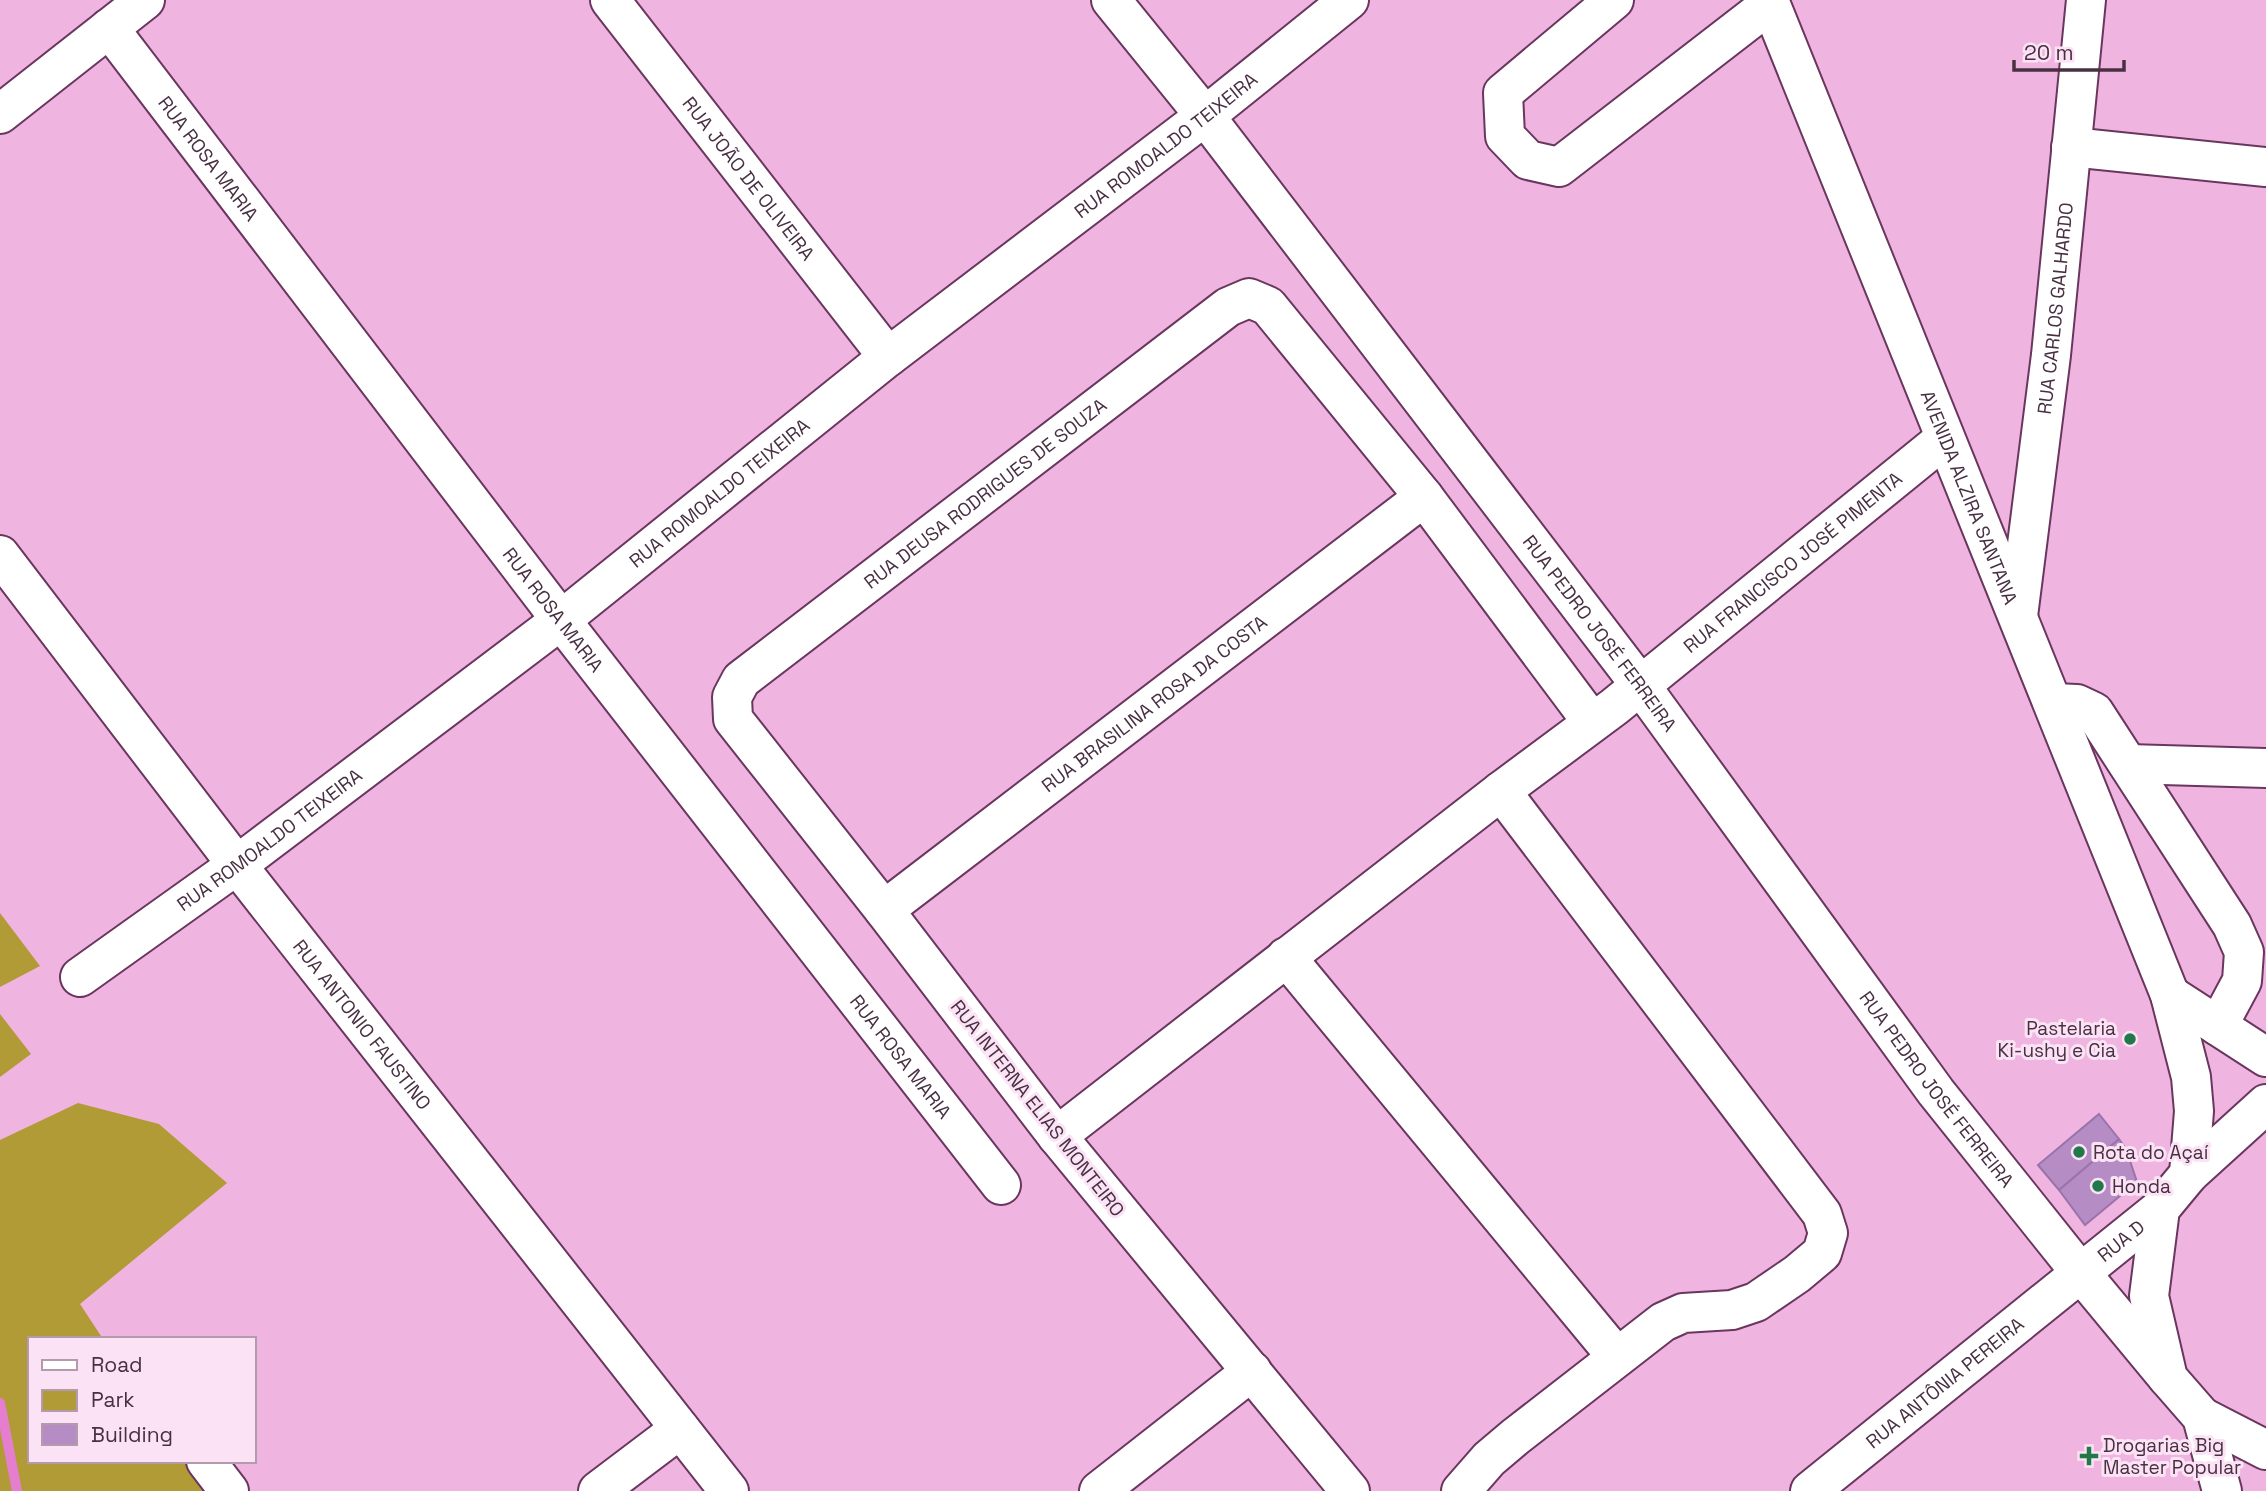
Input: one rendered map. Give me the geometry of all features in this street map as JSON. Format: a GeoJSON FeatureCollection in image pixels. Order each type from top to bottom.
{"type":"FeatureCollection","features":[{"type":"Feature","properties":{"kind":"street"},"geometry":{"type":"LineString","coordinates":[[0,114],[145,0]]}},
{"type":"Feature","properties":{"kind":"street","name":"RUA JOÃO DE OLIVEIRA"},"geometry":{"type":"LineString","coordinates":[[610,0],[888,357]]}},
{"type":"Feature","properties":{"kind":"street","name":"RUA PEDRO JOSÉ FERREIRA"},"geometry":{"type":"LineString","coordinates":[[1111,0],[1205,116],[1641,686],[1936,1093],[2202,1418]]}},
{"type":"Feature","properties":{"kind":"street","name":"RUA ROMOALDO TEIXEIRA"},"geometry":{"type":"LineString","coordinates":[[80,977],[237,865],[561,620],[888,357],[1205,116],[1349,0]]}},
{"type":"Feature","properties":{"kind":"street"},"geometry":{"type":"LineString","coordinates":[[1614,0],[1503,93],[1505,136],[1528,160],[1559,167],[1769,2]]}},
{"type":"Feature","properties":{"kind":"street","name":"RUA CARLOS GALHARDO"},"geometry":{"type":"LineString","coordinates":[[2018,616],[2050,355],[2086,0]]}},
{"type":"Feature","properties":{"kind":"street","name":"AVENIDA ALZIRA SANTANA"},"geometry":{"type":"LineString","coordinates":[[1769,2],[2170,995],[2191,1077],[2194,1111],[2189,1174]]}},
{"type":"Feature","properties":{"kind":"street","name":"RUA ROSA MARIA"},"geometry":{"type":"LineString","coordinates":[[109,28],[561,620],[1001,1185]]}},
{"type":"Feature","properties":{"kind":"street"},"geometry":{"type":"LineString","coordinates":[[2071,147],[2266,167]]}},
{"type":"Feature","properties":{"kind":"street","name":"RUA DEUSA RODRIGUES DE SOUZA"},"geometry":{"type":"LineString","coordinates":[[733,719],[732,698],[741,680],[1228,307],[1250,298],[1268,306],[1424,497]]}},
{"type":"Feature","properties":{"kind":"street","name":"RUA FRANCISCO JOSÉ PIMENTA"},"geometry":{"type":"LineString","coordinates":[[1057,1136],[1501,791],[1641,686],[1944,439]]}},
{"type":"Feature","properties":{"kind":"street"},"geometry":{"type":"LineString","coordinates":[[1424,497],[1592,722]]}},
{"type":"Feature","properties":{"kind":"street","name":"RUA BRASILINA ROSA DA COSTA"},"geometry":{"type":"LineString","coordinates":[[884,910],[1424,497]]}},
{"type":"Feature","properties":{"kind":"street","name":"RUA ANTONIO FAUSTINO"},"geometry":{"type":"LineString","coordinates":[[0,555],[237,865],[729,1491]]}},
{"type":"Feature","properties":{"kind":"street"},"geometry":{"type":"LineString","coordinates":[[2053,703],[2077,704],[2094,712],[2128,764],[2249,923],[2242,981],[2218,1026]]}},
{"type":"Feature","properties":{"kind":"street","name":"RUA INTERNA ELIAS MONTEIRO"},"geometry":{"type":"LineString","coordinates":[[733,719],[1057,1136],[1350,1491]]}},
{"type":"Feature","properties":{"kind":"street"},"geometry":{"type":"LineString","coordinates":[[2128,764],[2266,768]]}},
{"type":"Feature","properties":{"kind":"street"},"geometry":{"type":"LineString","coordinates":[[1461,1491],[1489,1459],[1663,1322],[1683,1312],[1732,1310],[1756,1302],[1822,1253],[1828,1233],[1822,1214],[1501,791]]}},
{"type":"Feature","properties":{"kind":"street"},"geometry":{"type":"LineString","coordinates":[[1286,957],[1617,1357]]}},
{"type":"Feature","properties":{"kind":"street"},"geometry":{"type":"LineString","coordinates":[[2170,995],[2266,1056]]}},
{"type":"Feature","properties":{"kind":"street","name":"RUA D"},"geometry":{"type":"LineString","coordinates":[[2080,1272],[2160,1209],[2189,1174],[2266,1104]]}},
{"type":"Feature","properties":{"kind":"street"},"geometry":{"type":"LineString","coordinates":[[2160,1209],[2150,1296],[2168,1378]]}},
{"type":"Feature","properties":{"kind":"street","name":"RUA ANTÔNIA PEREIRA"},"geometry":{"type":"LineString","coordinates":[[1810,1491],[2080,1272]]}},
{"type":"Feature","properties":{"kind":"street"},"geometry":{"type":"LineString","coordinates":[[1099,1491],[1252,1371]]}},
{"type":"Feature","properties":{"kind":"street"},"geometry":{"type":"LineString","coordinates":[[2202,1418],[2266,1450]]}},
{"type":"Feature","properties":{"kind":"street"},"geometry":{"type":"LineString","coordinates":[[2202,1418],[2222,1491]]}},
{"type":"Feature","properties":{"kind":"street"},"geometry":{"type":"LineString","coordinates":[[598,1491],[680,1429]]}},
{"type":"Feature","properties":{"kind":"street"},"geometry":{"type":"LineString","coordinates":[[208,1463],[229,1491]]}},
{"type":"Feature","properties":{"kind":"green space"},"geometry":{"type":"Polygon","coordinates":[[[0,913],[40,966],[0,987],[0,913]]]}},
{"type":"Feature","properties":{"kind":"green space"},"geometry":{"type":"Polygon","coordinates":[[[0,1014],[31,1054],[0,1077],[0,1014]]]}},
{"type":"Feature","properties":{"kind":"green space"},"geometry":{"type":"Polygon","coordinates":[[[78,1103],[159,1124],[227,1183],[80,1304],[102,1337],[28,1337],[28,1463],[188,1463],[208,1491],[0,1491],[0,1140],[78,1103]]]}},
{"type":"Feature","properties":{"kind":"building","name":"Rota do Açaí"},"geometry":{"type":"Polygon","coordinates":[[[2099,1114],[2119,1139],[2059,1190],[2038,1165],[2099,1114]]]}},
{"type":"Feature","properties":{"kind":"building","name":"Honda"},"geometry":{"type":"Polygon","coordinates":[[[2119,1139],[2126,1149],[2137,1182],[2085,1225],[2059,1190],[2119,1139]]]}},
{"type":"Feature","properties":{"kind":"waterway"},"geometry":{"type":"LineString","coordinates":[[0,1403],[17,1491]]}},
{"type":"Feature","properties":{"kind":"place","name":"Pastelaria Ki-ushy e Cia"},"geometry":{"type":"Point","coordinates":[2130,1039]}},
{"type":"Feature","properties":{"kind":"place","name":"Rota do Açaí"},"geometry":{"type":"Point","coordinates":[2079,1152]}},
{"type":"Feature","properties":{"kind":"place","name":"Honda"},"geometry":{"type":"Point","coordinates":[2098,1186]}},
{"type":"Feature","properties":{"kind":"place","name":"Drogarias Big Master Popular"},"geometry":{"type":"Point","coordinates":[2089,1456]}}]}
